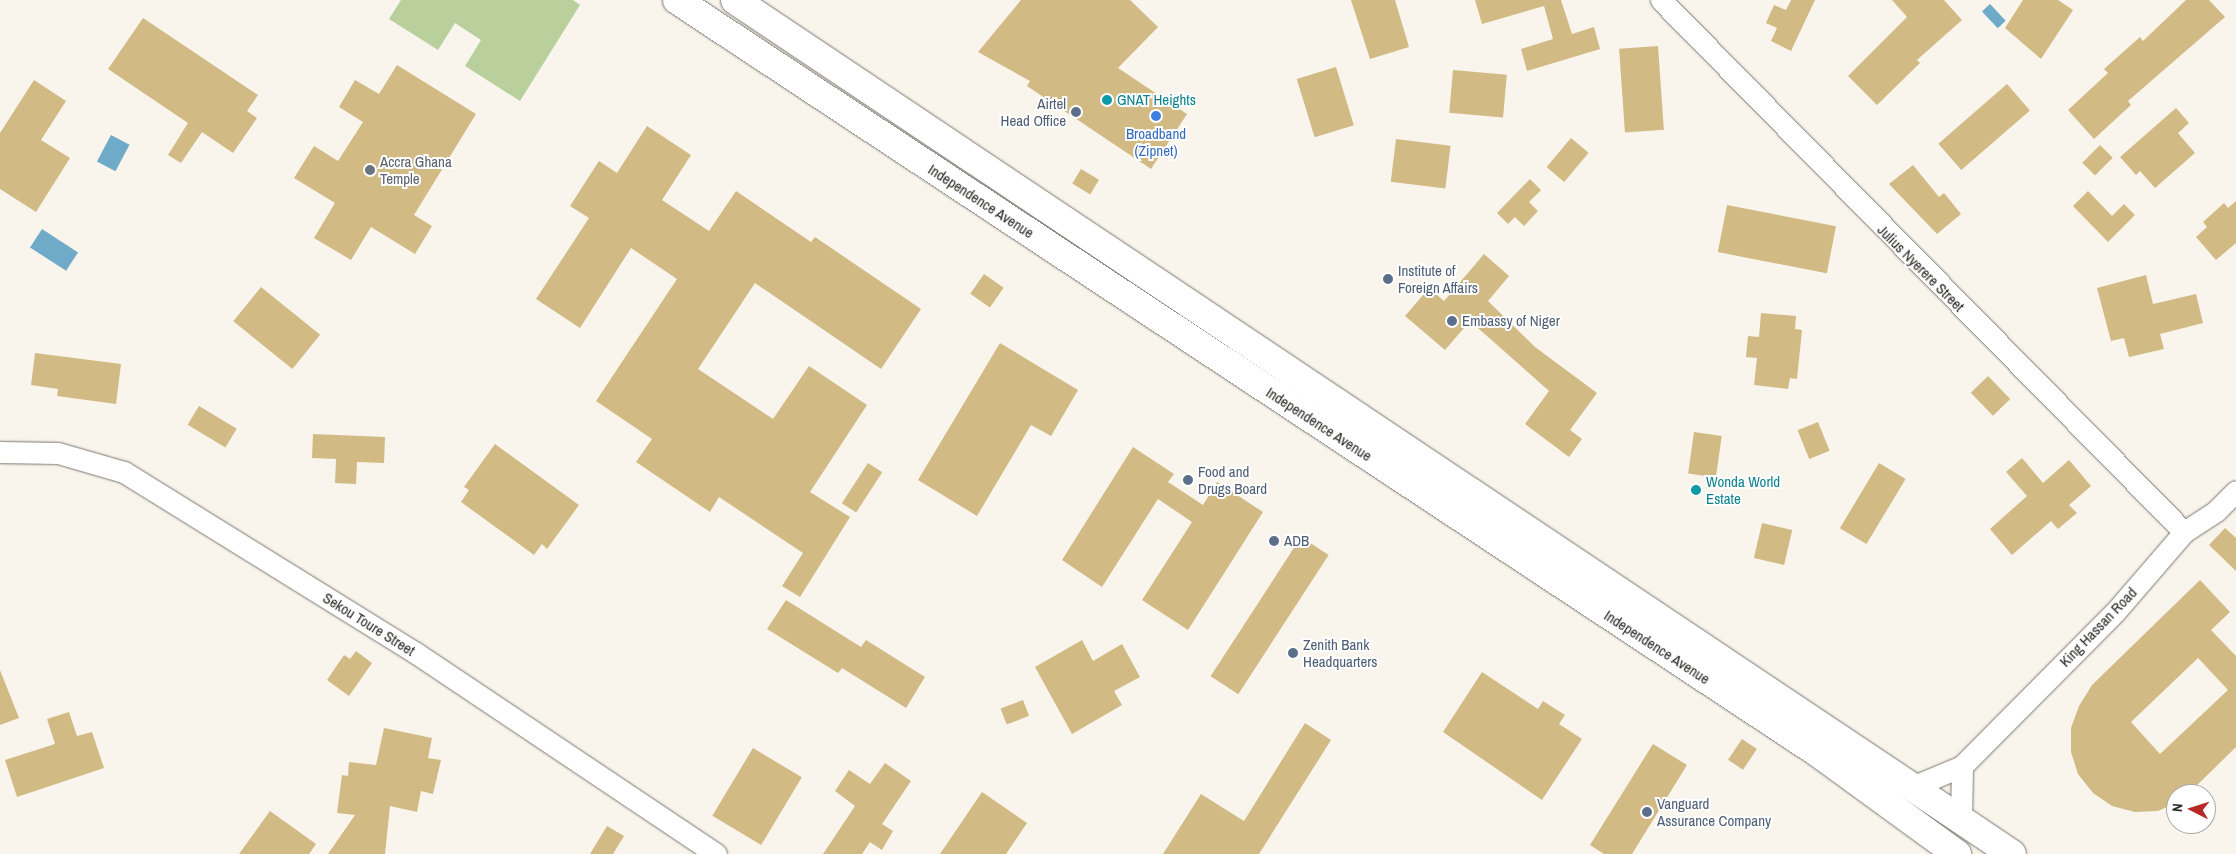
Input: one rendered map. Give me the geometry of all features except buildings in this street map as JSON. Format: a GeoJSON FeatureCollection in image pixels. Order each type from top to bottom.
{"type":"FeatureCollection","features":[{"type":"Feature","properties":{"kind":"main road","name":"Independence Avenue"},"geometry":{"type":"LineString","coordinates":[[677,0],[1818,753],[1957,854]]}},
{"type":"Feature","properties":{"kind":"main road","name":"Independence Avenue"},"geometry":{"type":"LineString","coordinates":[[735,0],[2012,854]]}},
{"type":"Feature","properties":{"kind":"street","name":"Julius Nyerere Street"},"geometry":{"type":"LineString","coordinates":[[1660,0],[2184,532]]}},
{"type":"Feature","properties":{"kind":"street","name":"Sekou Toure Street"},"geometry":{"type":"LineString","coordinates":[[0,452],[58,453],[124,472],[416,653],[716,854]]}},
{"type":"Feature","properties":{"kind":"street","name":"King Hassan Road"},"geometry":{"type":"LineString","coordinates":[[1912,787],[1962,766],[2115,612],[2184,532],[2216,510],[2236,491]]}},
{"type":"Feature","properties":{"kind":"street"},"geometry":{"type":"LineString","coordinates":[[1961,819],[1962,766]]}},
{"type":"Feature","properties":{"kind":"green space"},"geometry":{"type":"Polygon","coordinates":[[[401,0],[573,0],[580,5],[520,101],[465,66],[481,40],[455,23],[438,50],[389,19],[401,0]]]}},
{"type":"Feature","properties":{"kind":"water"},"geometry":{"type":"Polygon","coordinates":[[[1990,4],[2006,21],[1998,28],[1982,12],[1990,4]]]}},
{"type":"Feature","properties":{"kind":"water"},"geometry":{"type":"Polygon","coordinates":[[[111,135],[130,145],[115,171],[97,161],[111,135]]]}},
{"type":"Feature","properties":{"kind":"water"},"geometry":{"type":"Polygon","coordinates":[[[42,229],[78,252],[66,271],[30,247],[42,229]]]}},
{"type":"Feature","properties":{"kind":"place","name":"GNAT Heights"},"geometry":{"type":"Point","coordinates":[1107,100]}},
{"type":"Feature","properties":{"kind":"place","name":"Airtel Head Office"},"geometry":{"type":"Point","coordinates":[1076,112]}},
{"type":"Feature","properties":{"kind":"place","name":"Broadband (Zipnet)"},"geometry":{"type":"Point","coordinates":[1156,116]}},
{"type":"Feature","properties":{"kind":"place","name":"Accra Ghana Temple"},"geometry":{"type":"Point","coordinates":[370,170]}},
{"type":"Feature","properties":{"kind":"place","name":"Institute of Foreign Affairs"},"geometry":{"type":"Point","coordinates":[1388,279]}},
{"type":"Feature","properties":{"kind":"place","name":"Embassy of Niger"},"geometry":{"type":"Point","coordinates":[1452,321]}},
{"type":"Feature","properties":{"kind":"place","name":"Food and Drugs Board"},"geometry":{"type":"Point","coordinates":[1188,480]}},
{"type":"Feature","properties":{"kind":"place","name":"Wonda World Estate"},"geometry":{"type":"Point","coordinates":[1696,490]}},
{"type":"Feature","properties":{"kind":"place","name":"ADB"},"geometry":{"type":"Point","coordinates":[1274,541]}},
{"type":"Feature","properties":{"kind":"place","name":"Zenith Bank Headquarters"},"geometry":{"type":"Point","coordinates":[1293,653]}},
{"type":"Feature","properties":{"kind":"place","name":"Vanguard Assurance Company"},"geometry":{"type":"Point","coordinates":[1647,812]}}]}
